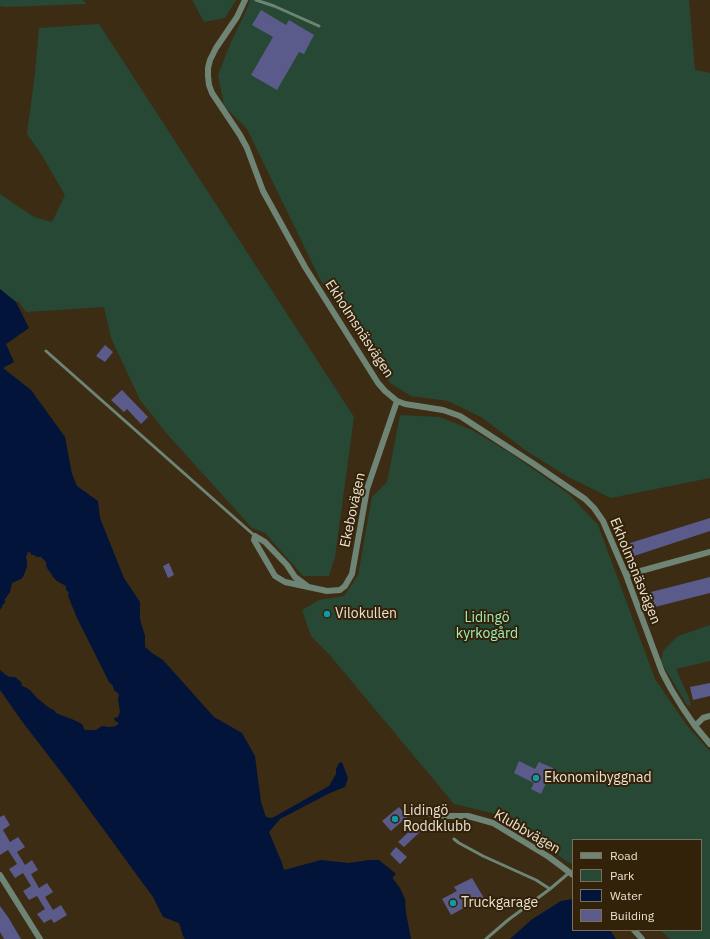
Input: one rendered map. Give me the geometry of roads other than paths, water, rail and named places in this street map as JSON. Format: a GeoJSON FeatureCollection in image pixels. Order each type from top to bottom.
{"type":"FeatureCollection","features":[{"type":"Feature","properties":{"kind":"street","name":"Ekholmsnäsvägen"},"geometry":{"type":"LineString","coordinates":[[245,0],[237,17],[216,48],[210,60],[208,68],[209,84],[212,94],[248,148],[263,191],[305,267],[378,383],[385,391],[397,401],[413,406],[443,410],[460,416],[585,499],[594,508],[603,521],[626,575],[662,672],[671,690],[695,726],[710,744]]}},
{"type":"Feature","properties":{"kind":"street","name":"Ekebovägen"},"geometry":{"type":"LineString","coordinates":[[255,536],[254,540],[275,576],[285,582],[301,586],[327,591],[340,590],[352,574],[367,489],[397,401]]}},
{"type":"Feature","properties":{"kind":"street","name":"Ekebovägen"},"geometry":{"type":"LineString","coordinates":[[255,536],[265,542],[287,565],[295,577],[307,586]]}},
{"type":"Feature","properties":{"kind":"street"},"geometry":{"type":"LineString","coordinates":[[626,575],[710,552]]}},
{"type":"Feature","properties":{"kind":"street"},"geometry":{"type":"LineString","coordinates":[[695,726],[703,718],[710,716]]}},
{"type":"Feature","properties":{"kind":"street","name":"Klubbvägen"},"geometry":{"type":"LineString","coordinates":[[418,812],[444,816],[468,816],[493,823],[549,857],[572,874]]}},
{"type":"Feature","properties":{"kind":"street"},"geometry":{"type":"LineString","coordinates":[[0,875],[40,939]]}},
{"type":"Feature","properties":{"kind":"street"},"geometry":{"type":"LineString","coordinates":[[635,931],[642,939]]}},
{"type":"Feature","properties":{"kind":"lane"},"geometry":{"type":"LineString","coordinates":[[256,0],[274,6],[319,26]]}},
{"type":"Feature","properties":{"kind":"lane"},"geometry":{"type":"LineString","coordinates":[[46,350],[255,536]]}},
{"type":"Feature","properties":{"kind":"lane"},"geometry":{"type":"LineString","coordinates":[[454,839],[483,856],[536,880],[550,889]]}},
{"type":"Feature","properties":{"kind":"lane"},"geometry":{"type":"LineString","coordinates":[[486,939],[508,920],[572,874]]}},
{"type":"Feature","properties":{"kind":"water"},"geometry":{"type":"Polygon","coordinates":[[[0,289],[16,302],[29,328],[6,344],[14,362],[3,368],[31,390],[65,437],[72,474],[77,486],[98,501],[100,518],[124,578],[140,602],[140,619],[145,636],[145,647],[163,660],[214,717],[242,733],[255,756],[261,802],[266,817],[272,818],[329,786],[336,774],[336,769],[339,763],[342,762],[348,778],[345,787],[330,793],[280,819],[269,832],[284,870],[321,860],[349,863],[379,860],[396,874],[393,879],[400,888],[405,899],[411,939],[185,939],[179,923],[163,917],[153,897],[0,690],[0,670],[10,677],[15,677],[22,683],[21,685],[30,690],[37,698],[56,713],[82,724],[86,730],[96,730],[102,726],[116,726],[119,723],[115,721],[114,718],[118,717],[120,712],[118,699],[119,694],[114,690],[113,686],[109,682],[77,618],[68,596],[69,593],[66,590],[66,586],[54,578],[47,568],[46,562],[41,557],[31,555],[31,553],[28,552],[26,557],[27,567],[23,577],[12,583],[10,592],[0,610],[0,289]]]}},
{"type":"Feature","properties":{"kind":"water"},"geometry":{"type":"Polygon","coordinates":[[[572,899],[572,931],[611,931],[616,939],[510,939],[531,920],[561,901],[572,899]]]}},
{"type":"Feature","properties":{"kind":"place","name":"Vilokullen"},"geometry":{"type":"Point","coordinates":[327,614]}},
{"type":"Feature","properties":{"kind":"place","name":"Ekonomibyggnad"},"geometry":{"type":"Point","coordinates":[536,778]}},
{"type":"Feature","properties":{"kind":"place","name":"Lidingö Roddklubb"},"geometry":{"type":"Point","coordinates":[395,819]}},
{"type":"Feature","properties":{"kind":"place","name":"Truckgarage"},"geometry":{"type":"Point","coordinates":[453,903]}},
{"type":"Feature","properties":{"kind":"park label","name":"Lidingö kyrkogård"},"geometry":{"type":"Point","coordinates":[487,626]}}]}
